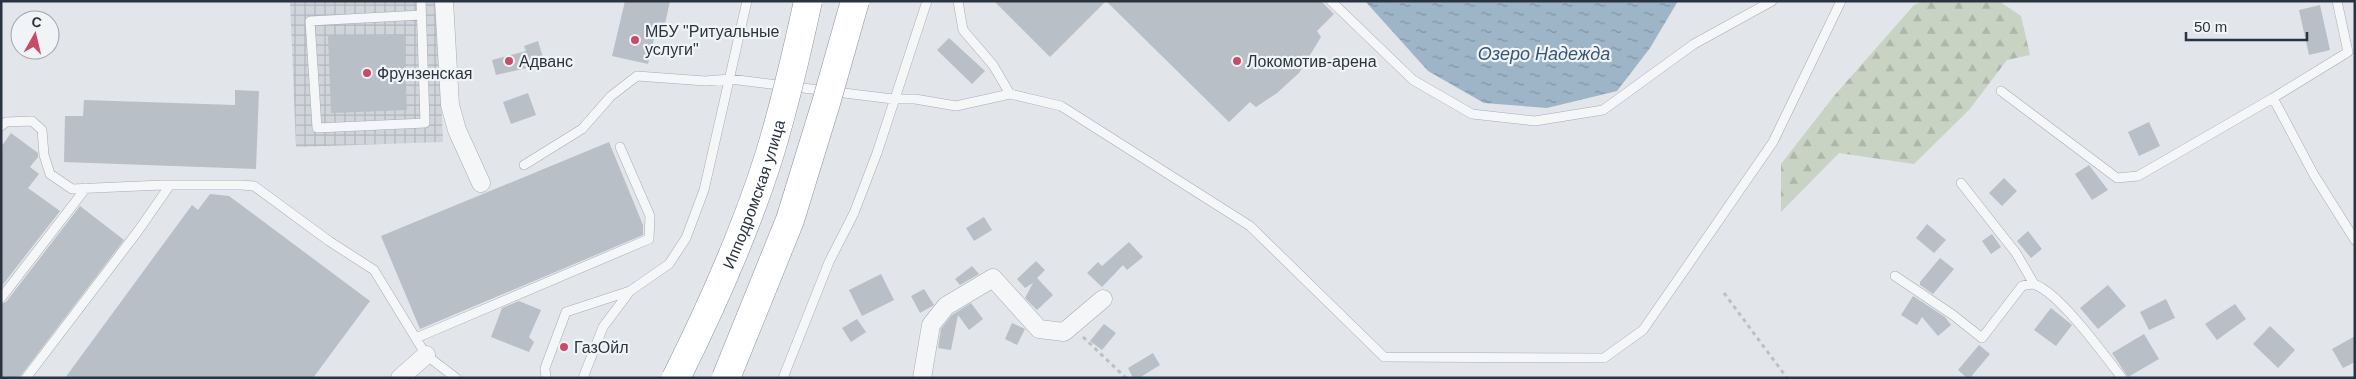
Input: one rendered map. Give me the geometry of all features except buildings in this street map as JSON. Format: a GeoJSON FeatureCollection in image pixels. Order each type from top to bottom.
{"type":"FeatureCollection","features":[{"type":"Feature","properties":{"kind":"highway","name":"Ипподромская улица"},"geometry":{"type":"LineString","coordinates":[[676,378],[694,341],[747,217],[769,154],[787,92],[808,1]]}},
{"type":"Feature","properties":{"kind":"highway"},"geometry":{"type":"LineString","coordinates":[[726,378],[790,220],[826,103],[854,1]]}},
{"type":"Feature","properties":{"kind":"street"},"geometry":{"type":"LineString","coordinates":[[444,1],[450,105],[457,130],[481,183]]}},
{"type":"Feature","properties":{"kind":"street"},"geometry":{"type":"LineString","coordinates":[[922,378],[931,325],[946,306],[992,278],[1040,329],[1064,332],[1103,299]]}},
{"type":"Feature","properties":{"kind":"street"},"geometry":{"type":"LineString","coordinates":[[400,378],[426,355]]}},
{"type":"Feature","properties":{"kind":"lane"},"geometry":{"type":"LineString","coordinates":[[422,1],[425,124],[316,128],[310,21],[422,15]]}},
{"type":"Feature","properties":{"kind":"lane"},"geometry":{"type":"LineString","coordinates":[[546,378],[545,368],[566,312],[630,291],[670,264],[686,238],[704,190],[747,1]]}},
{"type":"Feature","properties":{"kind":"lane"},"geometry":{"type":"LineString","coordinates":[[783,378],[826,270],[854,213],[877,153],[927,1]]}},
{"type":"Feature","properties":{"kind":"lane"},"geometry":{"type":"LineString","coordinates":[[958,1],[963,30],[992,65],[1010,94]]}},
{"type":"Feature","properties":{"kind":"lane"},"geometry":{"type":"LineString","coordinates":[[1331,1],[1413,80],[1472,114],[1535,122],[1603,110],[1694,44],[1772,1]]}},
{"type":"Feature","properties":{"kind":"lane"},"geometry":{"type":"LineString","coordinates":[[524,165],[582,129],[611,96],[637,76],[705,81],[730,79],[894,100],[915,99],[956,106],[1010,94],[1061,106],[1250,226],[1384,357],[1604,358],[1642,330],[1773,142],[1841,1]]}},
{"type":"Feature","properties":{"kind":"lane"},"geometry":{"type":"LineString","coordinates":[[2002,91],[2117,178],[2138,176],[2348,52],[2338,1]]}},
{"type":"Feature","properties":{"kind":"lane"},"geometry":{"type":"LineString","coordinates":[[2273,98],[2314,175],[2355,240]]}},
{"type":"Feature","properties":{"kind":"lane"},"geometry":{"type":"LineString","coordinates":[[1,126],[6,122],[32,121],[42,130],[44,154],[50,174],[72,188],[240,184],[254,186],[329,241],[374,270],[426,355],[456,378]]}},
{"type":"Feature","properties":{"kind":"lane"},"geometry":{"type":"LineString","coordinates":[[416,338],[649,239],[650,216],[620,147]]}},
{"type":"Feature","properties":{"kind":"lane"},"geometry":{"type":"LineString","coordinates":[[1961,183],[2016,253],[2034,284]]}},
{"type":"Feature","properties":{"kind":"lane"},"geometry":{"type":"LineString","coordinates":[[26,378],[138,231],[170,185]]}},
{"type":"Feature","properties":{"kind":"lane"},"geometry":{"type":"LineString","coordinates":[[1,298],[86,188]]}},
{"type":"Feature","properties":{"kind":"lane"},"geometry":{"type":"LineString","coordinates":[[1895,276],[1953,315],[1982,338],[2022,286],[2034,284],[2047,290],[2089,335],[2122,378]]}},
{"type":"Feature","properties":{"kind":"lane"},"geometry":{"type":"LineString","coordinates":[[584,378],[603,327],[630,291]]}},
{"type":"Feature","properties":{"kind":"path"},"geometry":{"type":"LineString","coordinates":[[1724,293],[1787,378]]}},
{"type":"Feature","properties":{"kind":"path"},"geometry":{"type":"LineString","coordinates":[[1071,326],[1126,378]]}},
{"type":"Feature","properties":{"kind":"shaded area"},"geometry":{"type":"Polygon","coordinates":[[[290,1],[437,1],[443,142],[296,147],[290,1]]]}},
{"type":"Feature","properties":{"kind":"green space"},"geometry":{"type":"Polygon","coordinates":[[[1923,1],[1999,1],[2021,16],[2030,55],[2007,60],[1969,110],[1914,164],[1839,153],[1781,212],[1781,164],[1834,96],[1914,5],[1923,1]]]}},
{"type":"Feature","properties":{"kind":"water","name":"Озеро Надежда"},"geometry":{"type":"Polygon","coordinates":[[[1365,1],[1678,1],[1650,48],[1617,91],[1547,108],[1484,103],[1428,71],[1365,1]]]}},
{"type":"Feature","properties":{"kind":"place","name":"МБУ \"Ритуальные услуги\""},"geometry":{"type":"Point","coordinates":[635,40]}},
{"type":"Feature","properties":{"kind":"place","name":"Адванс"},"geometry":{"type":"Point","coordinates":[509,61]}},
{"type":"Feature","properties":{"kind":"place","name":"Локомотив-арена"},"geometry":{"type":"Point","coordinates":[1237,61]}},
{"type":"Feature","properties":{"kind":"place","name":"Фрунзенская"},"geometry":{"type":"Point","coordinates":[367,73]}},
{"type":"Feature","properties":{"kind":"place","name":"ГазОйл"},"geometry":{"type":"Point","coordinates":[564,347]}}]}
